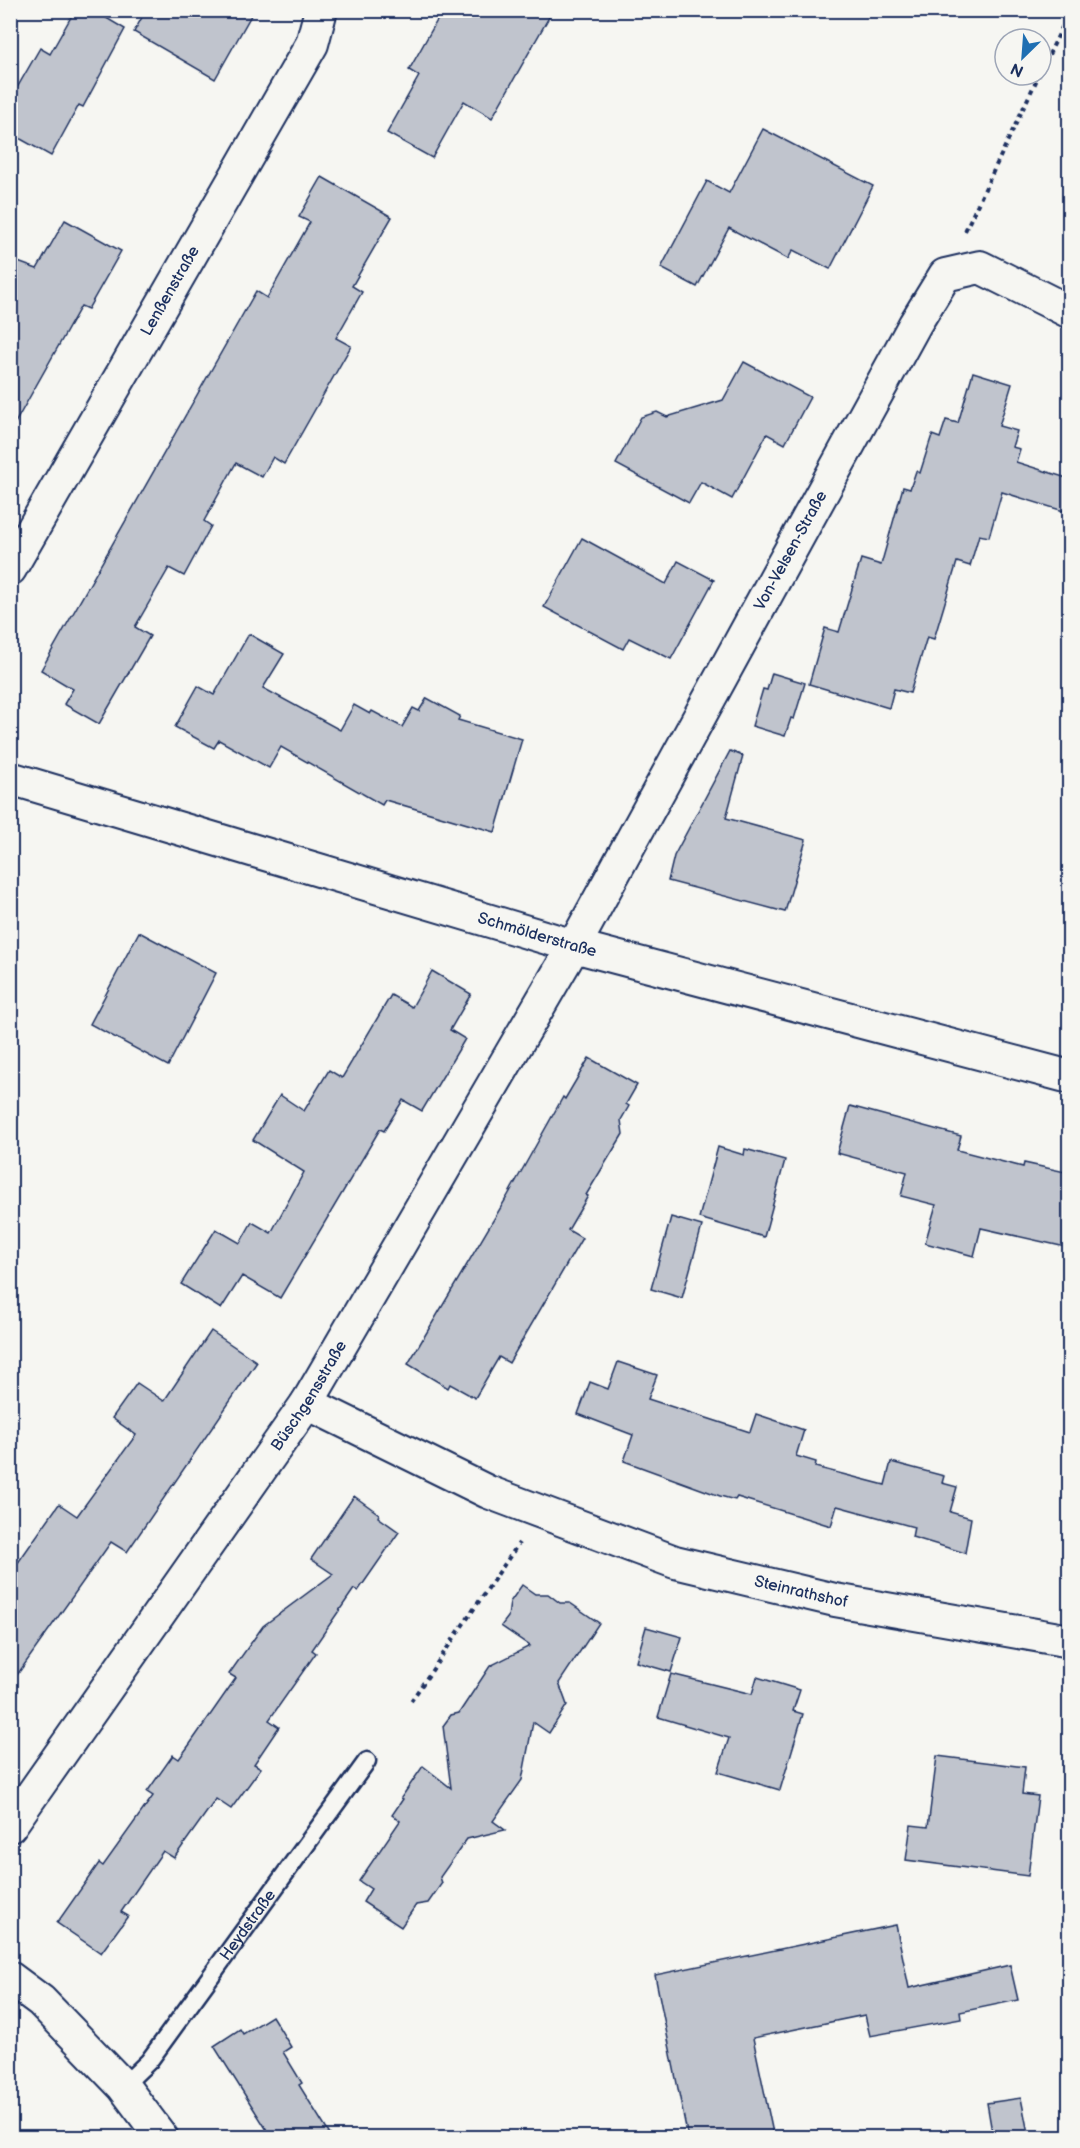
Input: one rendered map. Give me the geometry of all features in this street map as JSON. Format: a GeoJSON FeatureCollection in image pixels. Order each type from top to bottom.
{"type":"FeatureCollection","features":[{"type":"Feature","properties":{"kind":"street","name":"Lenßenstraße"},"geometry":{"type":"LineString","coordinates":[[10,569],[312,44],[321,10]]}},
{"type":"Feature","properties":{"kind":"street"},"geometry":{"type":"LineString","coordinates":[[945,275],[980,267],[1070,312]]}},
{"type":"Feature","properties":{"kind":"street","name":"Von-Velsen-Straße"},"geometry":{"type":"LineString","coordinates":[[574,946],[909,335],[945,275]]}},
{"type":"Feature","properties":{"kind":"street","name":"Schmölderstraße"},"geometry":{"type":"LineString","coordinates":[[10,778],[574,946],[1070,1077]]}},
{"type":"Feature","properties":{"kind":"street","name":"Büschgensstraße"},"geometry":{"type":"LineString","coordinates":[[10,1826],[307,1403],[574,946]]}},
{"type":"Feature","properties":{"kind":"street","name":"Steinrathshof"},"geometry":{"type":"LineString","coordinates":[[307,1403],[488,1491],[675,1563],[835,1600],[1070,1641]]}},
{"type":"Feature","properties":{"kind":"street"},"geometry":{"type":"LineString","coordinates":[[10,1978],[41,2001],[123,2086],[162,2138]]}},
{"type":"Feature","properties":{"kind":"lane","name":"Heydstraße"},"geometry":{"type":"LineString","coordinates":[[123,2086],[149,2061],[367,1761]]}},
{"type":"Feature","properties":{"kind":"path"},"geometry":{"type":"LineString","coordinates":[[1053,46],[1070,11]]}},
{"type":"Feature","properties":{"kind":"path"},"geometry":{"type":"LineString","coordinates":[[945,275],[1033,87]]}},
{"type":"Feature","properties":{"kind":"path"},"geometry":{"type":"LineString","coordinates":[[411,1701],[541,1511]]}},
{"type":"Feature","properties":{"kind":"building"},"geometry":{"type":"Polygon","coordinates":[[[75,10],[93,10],[125,29],[83,107],[79,105],[51,156],[10,133],[10,100],[40,48],[50,54],[75,10]]]}},
{"type":"Feature","properties":{"kind":"building"},"geometry":{"type":"Polygon","coordinates":[[[146,10],[254,10],[215,79],[134,32],[146,10]]]}},
{"type":"Feature","properties":{"kind":"building"},"geometry":{"type":"Polygon","coordinates":[[[443,10],[553,10],[492,118],[464,101],[432,158],[387,133],[419,76],[409,70],[443,10]]]}},
{"type":"Feature","properties":{"kind":"building"},"geometry":{"type":"Polygon","coordinates":[[[763,129],[873,186],[830,269],[793,250],[788,259],[729,228],[697,287],[661,268],[707,181],[729,193],[763,129]]]}},
{"type":"Feature","properties":{"kind":"building"},"geometry":{"type":"Polygon","coordinates":[[[322,177],[392,217],[352,286],[362,292],[336,338],[351,346],[284,464],[273,457],[262,477],[236,463],[204,521],[211,526],[184,576],[169,568],[135,627],[150,636],[99,724],[64,704],[73,689],[41,670],[256,291],[267,298],[310,222],[299,217],[322,177]]]}},
{"type":"Feature","properties":{"kind":"building"},"geometry":{"type":"Polygon","coordinates":[[[65,220],[121,251],[88,309],[81,306],[10,432],[10,259],[37,269],[65,220]]]}},
{"type":"Feature","properties":{"kind":"building"},"geometry":{"type":"Polygon","coordinates":[[[744,362],[810,397],[785,444],[767,434],[732,499],[701,482],[689,503],[616,464],[641,417],[657,412],[667,417],[723,400],[744,362]]]}},
{"type":"Feature","properties":{"kind":"building"},"geometry":{"type":"Polygon","coordinates":[[[973,372],[1012,384],[999,426],[1017,431],[1012,447],[1020,449],[1016,462],[1070,479],[1070,513],[1002,492],[989,537],[979,535],[970,566],[957,562],[934,639],[927,637],[910,693],[894,689],[889,708],[809,684],[825,628],[839,632],[861,559],[881,565],[903,487],[910,489],[916,471],[920,473],[932,435],[940,438],[946,420],[958,423],[973,372]]]}},
{"type":"Feature","properties":{"kind":"building"},"geometry":{"type":"Polygon","coordinates":[[[582,538],[666,584],[678,561],[714,580],[671,659],[629,638],[623,649],[544,607],[582,538]]]}},
{"type":"Feature","properties":{"kind":"building"},"geometry":{"type":"Polygon","coordinates":[[[249,634],[284,654],[263,688],[340,730],[354,705],[370,714],[372,711],[402,727],[413,708],[419,711],[427,698],[460,716],[458,720],[522,739],[495,832],[385,800],[382,805],[281,747],[269,768],[219,740],[214,748],[175,727],[198,686],[214,695],[249,634]]]}},
{"type":"Feature","properties":{"kind":"building"},"geometry":{"type":"Polygon","coordinates":[[[772,673],[805,683],[794,719],[791,718],[785,736],[752,726],[763,689],[767,690],[772,673]]]}},
{"type":"Feature","properties":{"kind":"building"},"geometry":{"type":"Polygon","coordinates":[[[730,751],[743,756],[726,818],[806,840],[785,912],[668,881],[674,856],[730,751]]]}},
{"type":"Feature","properties":{"kind":"building"},"geometry":{"type":"Polygon","coordinates":[[[139,932],[216,973],[168,1066],[90,1024],[139,932]]]}},
{"type":"Feature","properties":{"kind":"building"},"geometry":{"type":"Polygon","coordinates":[[[432,971],[471,994],[450,1030],[465,1039],[422,1111],[403,1100],[384,1131],[380,1129],[280,1298],[242,1276],[221,1309],[181,1284],[216,1229],[240,1243],[252,1222],[271,1233],[304,1172],[253,1140],[280,1095],[304,1111],[329,1070],[342,1078],[391,995],[412,1007],[432,971]]]}},
{"type":"Feature","properties":{"kind":"building"},"geometry":{"type":"Polygon","coordinates":[[[589,1058],[637,1085],[626,1104],[629,1106],[621,1120],[623,1134],[568,1230],[582,1238],[509,1363],[499,1357],[475,1398],[450,1384],[448,1388],[408,1364],[563,1097],[565,1099],[589,1058]]]}},
{"type":"Feature","properties":{"kind":"building"},"geometry":{"type":"Polygon","coordinates":[[[850,1106],[961,1136],[957,1150],[1023,1167],[1024,1163],[1070,1173],[1070,1248],[981,1228],[974,1256],[925,1243],[936,1205],[901,1196],[907,1172],[837,1153],[850,1106]]]}},
{"type":"Feature","properties":{"kind":"building"},"geometry":{"type":"Polygon","coordinates":[[[718,1147],[744,1155],[745,1149],[785,1160],[764,1237],[699,1218],[718,1147]]]}},
{"type":"Feature","properties":{"kind":"building"},"geometry":{"type":"Polygon","coordinates":[[[671,1217],[702,1226],[682,1298],[651,1289],[671,1217]]]}},
{"type":"Feature","properties":{"kind":"building"},"geometry":{"type":"Polygon","coordinates":[[[211,1331],[257,1362],[127,1552],[111,1542],[10,1685],[10,1574],[59,1504],[77,1516],[136,1435],[112,1418],[137,1383],[164,1401],[211,1331]]]}},
{"type":"Feature","properties":{"kind":"building"},"geometry":{"type":"Polygon","coordinates":[[[618,1362],[657,1375],[648,1399],[750,1432],[756,1414],[804,1430],[796,1456],[816,1462],[815,1467],[885,1485],[891,1462],[944,1476],[942,1483],[957,1487],[950,1512],[971,1518],[965,1553],[912,1537],[914,1527],[837,1506],[831,1526],[737,1497],[735,1500],[720,1496],[624,1461],[633,1435],[578,1414],[590,1382],[608,1389],[618,1362]]]}},
{"type":"Feature","properties":{"kind":"building"},"geometry":{"type":"Polygon","coordinates":[[[354,1496],[399,1532],[358,1591],[354,1589],[312,1650],[316,1653],[269,1720],[279,1727],[254,1764],[261,1768],[231,1809],[216,1799],[174,1858],[163,1851],[121,1912],[128,1916],[101,1953],[57,1923],[99,1863],[103,1866],[153,1796],[147,1792],[173,1755],[179,1759],[236,1678],[229,1674],[263,1626],[333,1574],[311,1559],[354,1496]]]}},
{"type":"Feature","properties":{"kind":"building"},"geometry":{"type":"Polygon","coordinates":[[[522,1585],[535,1594],[548,1594],[560,1603],[570,1603],[599,1623],[559,1683],[567,1705],[549,1733],[533,1722],[522,1780],[493,1821],[505,1830],[467,1839],[440,1877],[442,1883],[428,1903],[416,1905],[401,1927],[363,1902],[371,1889],[359,1881],[400,1821],[392,1815],[423,1766],[451,1788],[443,1726],[451,1715],[459,1713],[490,1666],[530,1646],[501,1626],[508,1617],[510,1602],[522,1585]]]}},
{"type":"Feature","properties":{"kind":"building"},"geometry":{"type":"Polygon","coordinates":[[[646,1627],[682,1637],[671,1672],[636,1662],[646,1627]]]}},
{"type":"Feature","properties":{"kind":"building"},"geometry":{"type":"Polygon","coordinates":[[[671,1674],[752,1694],[757,1677],[800,1690],[793,1711],[803,1714],[780,1790],[718,1772],[729,1738],[658,1717],[671,1674]]]}},
{"type":"Feature","properties":{"kind":"building"},"geometry":{"type":"Polygon","coordinates":[[[937,1756],[1025,1767],[1022,1794],[1038,1796],[1028,1876],[906,1860],[911,1825],[928,1827],[937,1756]]]}},
{"type":"Feature","properties":{"kind":"building"},"geometry":{"type":"Polygon","coordinates":[[[896,1925],[909,1988],[1010,1965],[1018,2000],[960,2012],[961,2019],[870,2036],[865,2015],[753,2038],[774,2138],[688,2138],[655,1975],[896,1925]]]}},
{"type":"Feature","properties":{"kind":"building"},"geometry":{"type":"Polygon","coordinates":[[[272,2016],[291,2047],[283,2052],[302,2083],[299,2085],[332,2138],[272,2138],[214,2046],[240,2029],[243,2034],[272,2016]]]}},
{"type":"Feature","properties":{"kind":"building"},"geometry":{"type":"Polygon","coordinates":[[[1021,2098],[1029,2138],[993,2138],[987,2103],[1021,2098]]]}}]}
